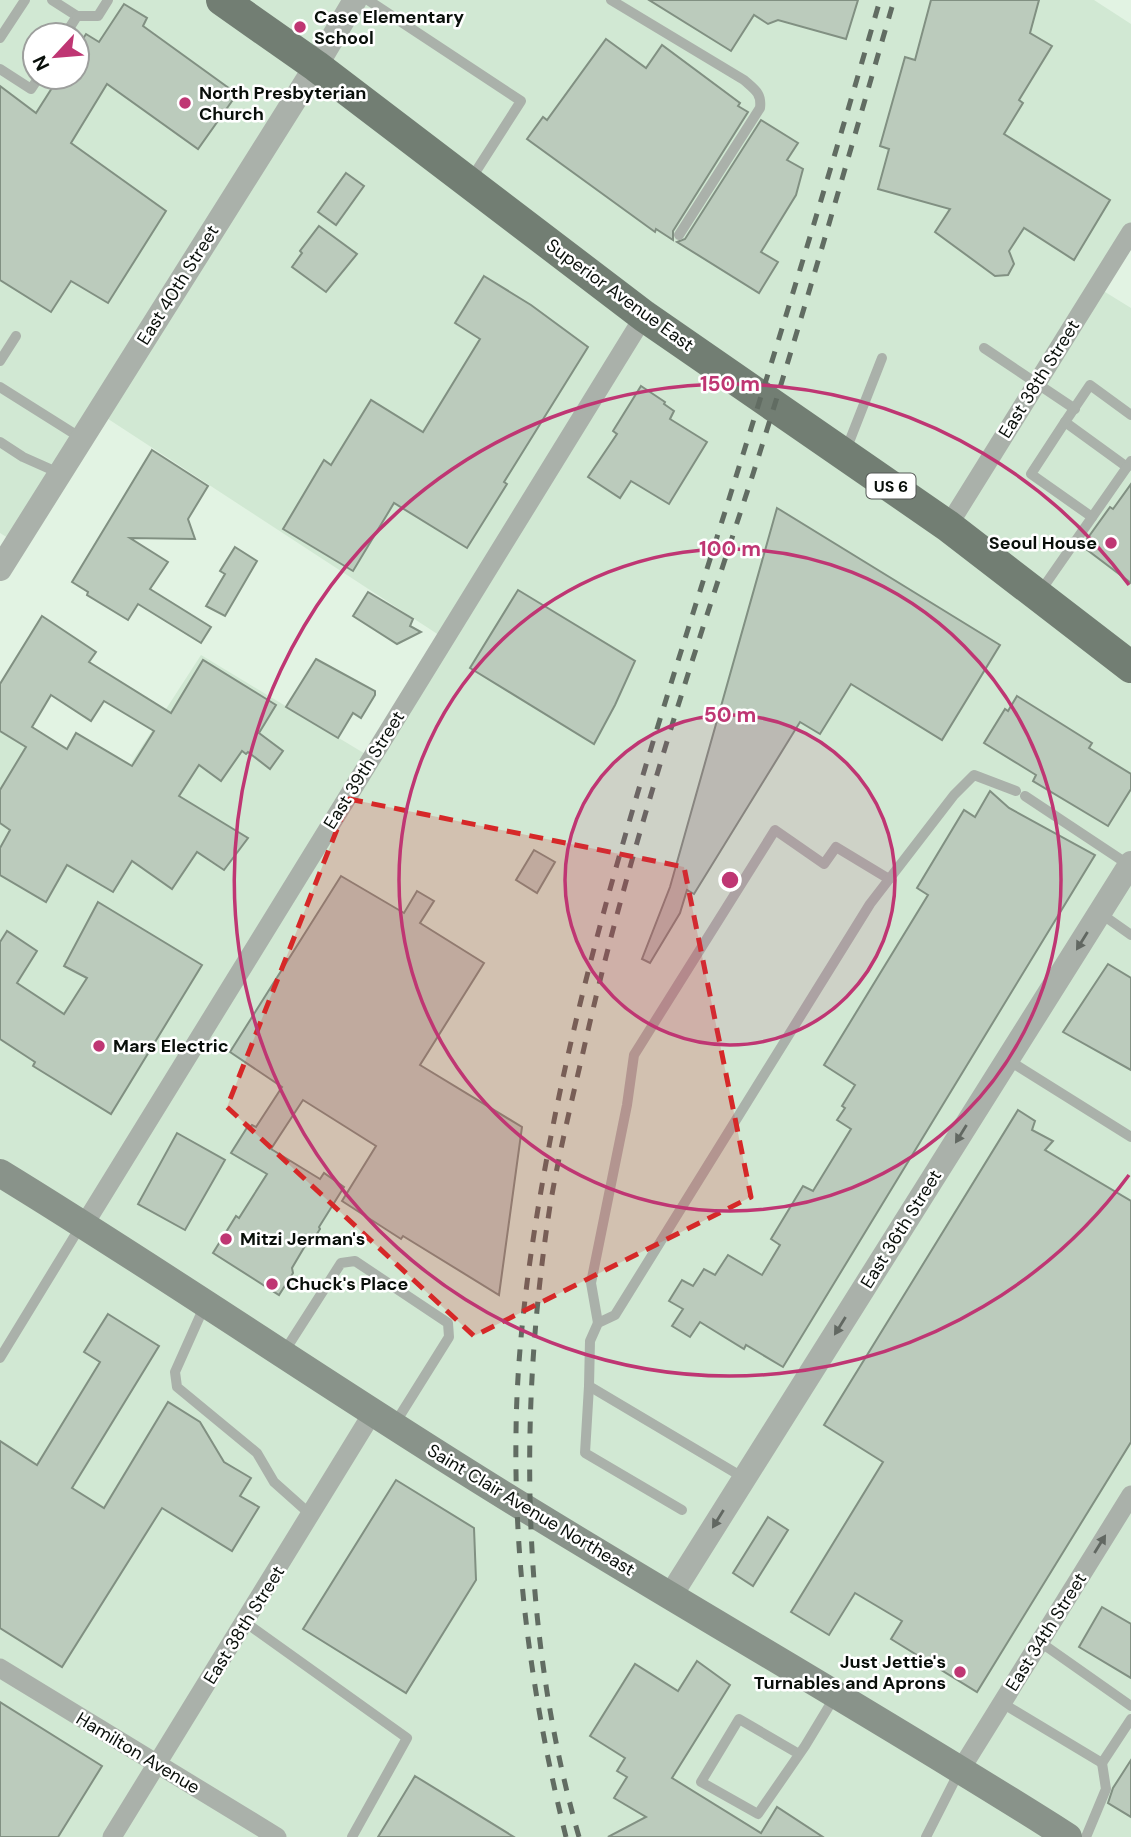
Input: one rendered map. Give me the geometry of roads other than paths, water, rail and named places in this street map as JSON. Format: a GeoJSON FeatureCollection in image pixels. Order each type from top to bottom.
{"type":"FeatureCollection","features":[{"type":"Feature","properties":{"kind":"main road","name":"US 6"},"geometry":{"type":"LineString","coordinates":[[222,0],[316,66]]}},
{"type":"Feature","properties":{"kind":"main road","name":"Superior Avenue East"},"geometry":{"type":"LineString","coordinates":[[316,66],[644,316],[948,526],[1131,667]]}},
{"type":"Feature","properties":{"kind":"main road","name":"Saint Clair Avenue Northeast"},"geometry":{"type":"LineString","coordinates":[[0,1173],[533,1513],[961,1769],[1068,1837]]}},
{"type":"Feature","properties":{"kind":"street","name":"East 40th Street"},"geometry":{"type":"LineString","coordinates":[[0,569],[355,0]]}},
{"type":"Feature","properties":{"kind":"street","name":"East 38th Street"},"geometry":{"type":"LineString","coordinates":[[948,526],[1131,232]]}},
{"type":"Feature","properties":{"kind":"street","name":"East 39th Street"},"geometry":{"type":"LineString","coordinates":[[83,1224],[644,316]]}},
{"type":"Feature","properties":{"kind":"street","name":"East 36th Street"},"geometry":{"type":"LineString","coordinates":[[671,1595],[1099,913],[1128,871]]}},
{"type":"Feature","properties":{"kind":"street","name":"East 38th Street"},"geometry":{"type":"LineString","coordinates":[[119,1835],[158,1765],[311,1515],[384,1419]]}},
{"type":"Feature","properties":{"kind":"street","name":"East 34th Street"},"geometry":{"type":"LineString","coordinates":[[961,1769],[1131,1496]]}},
{"type":"Feature","properties":{"kind":"street","name":"Hamilton Avenue"},"geometry":{"type":"LineString","coordinates":[[0,1668],[277,1837]]}},
{"type":"Feature","properties":{"kind":"lane"},"geometry":{"type":"LineString","coordinates":[[0,38],[25,0]]}},
{"type":"Feature","properties":{"kind":"lane"},"geometry":{"type":"LineString","coordinates":[[52,0],[77,16],[98,16],[108,0]]}},
{"type":"Feature","properties":{"kind":"lane"},"geometry":{"type":"LineString","coordinates":[[368,0],[521,101],[468,182]]}},
{"type":"Feature","properties":{"kind":"lane"},"geometry":{"type":"LineString","coordinates":[[611,0],[744,80],[758,92],[761,100],[760,108],[679,234]]}},
{"type":"Feature","properties":{"kind":"lane"},"geometry":{"type":"LineString","coordinates":[[74,21],[77,16]]}},
{"type":"Feature","properties":{"kind":"lane"},"geometry":{"type":"LineString","coordinates":[[0,69],[21,83]]}},
{"type":"Feature","properties":{"kind":"lane"},"geometry":{"type":"LineString","coordinates":[[0,361],[16,336]]}},
{"type":"Feature","properties":{"kind":"lane"},"geometry":{"type":"LineString","coordinates":[[984,348],[1075,409]]}},
{"type":"Feature","properties":{"kind":"lane"},"geometry":{"type":"LineString","coordinates":[[845,454],[882,358]]}},
{"type":"Feature","properties":{"kind":"lane"},"geometry":{"type":"LineString","coordinates":[[1092,517],[1031,474],[1090,386],[1131,415]]}},
{"type":"Feature","properties":{"kind":"lane"},"geometry":{"type":"LineString","coordinates":[[0,387],[82,438]]}},
{"type":"Feature","properties":{"kind":"lane"},"geometry":{"type":"LineString","coordinates":[[1038,595],[1129,464],[1065,422]]}},
{"type":"Feature","properties":{"kind":"lane"},"geometry":{"type":"LineString","coordinates":[[0,442],[23,457],[60,473]]}},
{"type":"Feature","properties":{"kind":"lane"},"geometry":{"type":"LineString","coordinates":[[598,1323],[615,1315],[870,904],[954,795],[974,775],[1021,794],[1128,871]]}},
{"type":"Feature","properties":{"kind":"lane"},"geometry":{"type":"LineString","coordinates":[[682,1510],[585,1453],[590,1341],[598,1323],[591,1283],[627,1105],[634,1055],[775,830],[824,863],[836,846],[889,879]]}},
{"type":"Feature","properties":{"kind":"lane"},"geometry":{"type":"LineString","coordinates":[[1099,913],[1131,935]]}},
{"type":"Feature","properties":{"kind":"lane"},"geometry":{"type":"LineString","coordinates":[[1007,1060],[1131,1137]]}},
{"type":"Feature","properties":{"kind":"lane"},"geometry":{"type":"LineString","coordinates":[[0,1357],[83,1224]]}},
{"type":"Feature","properties":{"kind":"lane"},"geometry":{"type":"LineString","coordinates":[[283,1354],[341,1263],[355,1261],[448,1323],[449,1336],[384,1419]]}},
{"type":"Feature","properties":{"kind":"lane"},"geometry":{"type":"LineString","coordinates":[[206,1304],[175,1372],[177,1387],[257,1453],[274,1482],[311,1515]]}},
{"type":"Feature","properties":{"kind":"lane"},"geometry":{"type":"LineString","coordinates":[[589,1386],[744,1478]]}},
{"type":"Feature","properties":{"kind":"lane"},"geometry":{"type":"LineString","coordinates":[[246,1623],[407,1738],[352,1837]]}},
{"type":"Feature","properties":{"kind":"lane"},"geometry":{"type":"LineString","coordinates":[[1040,1642],[1131,1706]]}},
{"type":"Feature","properties":{"kind":"lane"},"geometry":{"type":"LineString","coordinates":[[799,1754],[739,1719],[701,1782],[758,1814],[799,1754],[836,1694]]}},
{"type":"Feature","properties":{"kind":"lane"},"geometry":{"type":"LineString","coordinates":[[1002,1703],[1102,1763]]}},
{"type":"Feature","properties":{"kind":"lane"},"geometry":{"type":"LineString","coordinates":[[1086,1837],[1106,1788],[1102,1763],[1131,1719]]}},
{"type":"Feature","properties":{"kind":"lane"},"geometry":{"type":"LineString","coordinates":[[926,1837],[961,1769]]}},
{"type":"Feature","properties":{"kind":"railway"},"geometry":{"type":"LineString","coordinates":[[566,1837],[535,1687],[522,1586],[516,1484],[517,1396],[522,1323],[543,1177],[564,1071],[617,864],[880,0]]}},
{"type":"Feature","properties":{"kind":"railway"},"geometry":{"type":"LineString","coordinates":[[579,1837],[560,1760],[546,1682],[536,1603],[531,1523],[533,1363],[550,1206],[601,975],[640,831],[790,356],[894,0]]}},
{"type":"Feature","properties":{"kind":"place","name":"Case Elementary School"},"geometry":{"type":"Point","coordinates":[300,27]}},
{"type":"Feature","properties":{"kind":"place","name":"North Presbyterian Church"},"geometry":{"type":"Point","coordinates":[185,103]}},
{"type":"Feature","properties":{"kind":"place","name":"Seoul House"},"geometry":{"type":"Point","coordinates":[1111,543]}},
{"type":"Feature","properties":{"kind":"place","name":"Mars Electric"},"geometry":{"type":"Point","coordinates":[99,1046]}},
{"type":"Feature","properties":{"kind":"place","name":"Mitzi Jerman's"},"geometry":{"type":"Point","coordinates":[226,1239]}},
{"type":"Feature","properties":{"kind":"place","name":"Chuck's Place"},"geometry":{"type":"Point","coordinates":[272,1284]}},
{"type":"Feature","properties":{"kind":"place","name":"Just Jettie's Turnables and Aprons"},"geometry":{"type":"Point","coordinates":[960,1672]}}]}
